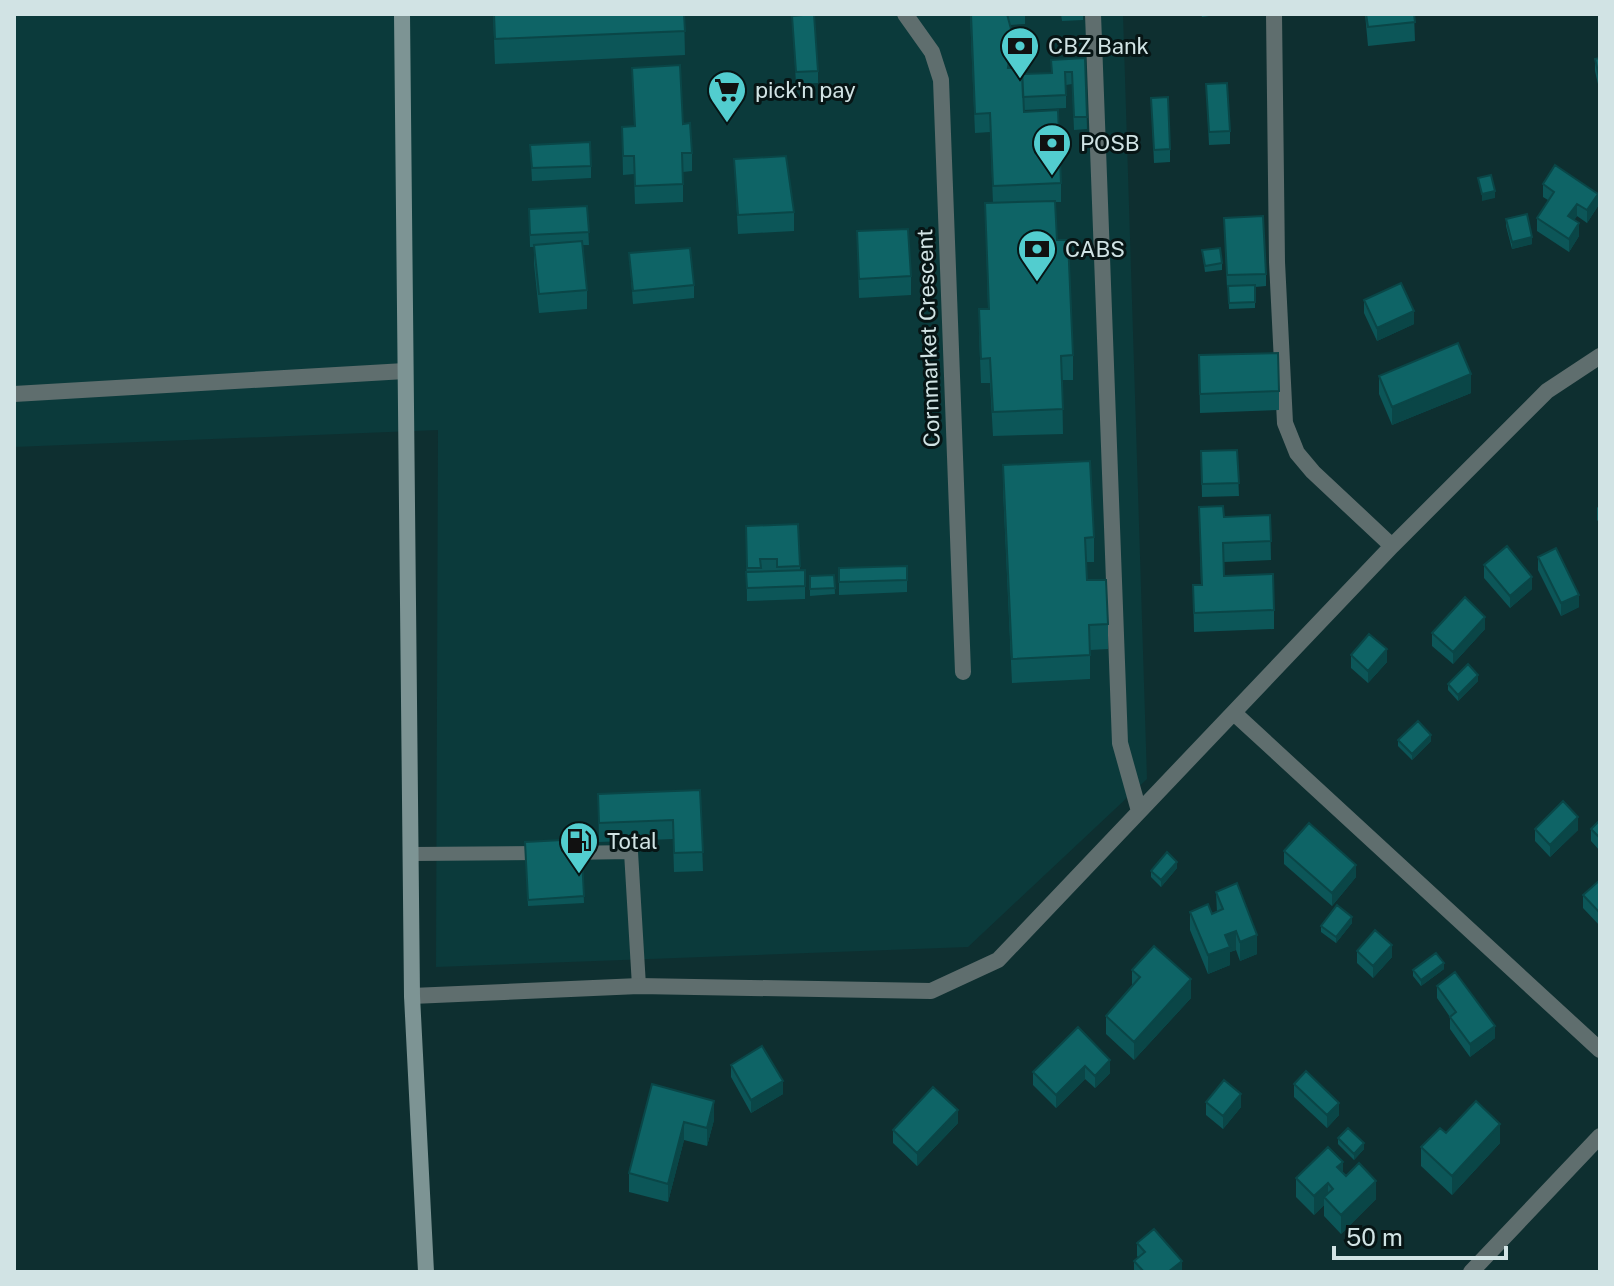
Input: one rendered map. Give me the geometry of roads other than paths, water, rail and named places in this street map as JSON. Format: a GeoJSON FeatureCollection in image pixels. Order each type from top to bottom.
{"type":"FeatureCollection","features":[{"type":"Feature","properties":{"kind":"street"},"geometry":{"type":"LineString","coordinates":[[402,14],[413,854],[412,996],[426,1272]]}},
{"type":"Feature","properties":{"kind":"street","name":"Cornmarket Crescent"},"geometry":{"type":"LineString","coordinates":[[905,14],[932,52],[941,80],[963,672]]}},
{"type":"Feature","properties":{"kind":"street"},"geometry":{"type":"LineString","coordinates":[[1093,14],[1120,743],[1139,811]]}},
{"type":"Feature","properties":{"kind":"street"},"geometry":{"type":"LineString","coordinates":[[1274,14],[1277,262],[1285,423],[1297,453],[1313,472],[1392,546]]}},
{"type":"Feature","properties":{"kind":"street"},"geometry":{"type":"LineString","coordinates":[[412,996],[639,986],[931,991],[998,960],[1392,546],[1547,391],[1600,356]]}},
{"type":"Feature","properties":{"kind":"street"},"geometry":{"type":"LineString","coordinates":[[14,394],[405,371]]}},
{"type":"Feature","properties":{"kind":"street"},"geometry":{"type":"LineString","coordinates":[[1234,713],[1600,1050]]}},
{"type":"Feature","properties":{"kind":"street"},"geometry":{"type":"LineString","coordinates":[[1471,1272],[1600,1136]]}},
{"type":"Feature","properties":{"kind":"lane"},"geometry":{"type":"LineString","coordinates":[[413,854],[631,852],[639,986]]}},
{"type":"Feature","properties":{"kind":"place","name":"CBZ Bank"},"geometry":{"type":"Point","coordinates":[1020,80]}},
{"type":"Feature","properties":{"kind":"place","name":"pick'n pay"},"geometry":{"type":"Point","coordinates":[727,124]}},
{"type":"Feature","properties":{"kind":"place","name":"POSB"},"geometry":{"type":"Point","coordinates":[1052,177]}},
{"type":"Feature","properties":{"kind":"place","name":"CABS"},"geometry":{"type":"Point","coordinates":[1037,283]}},
{"type":"Feature","properties":{"kind":"place","name":"Total"},"geometry":{"type":"Point","coordinates":[579,875]}}]}
